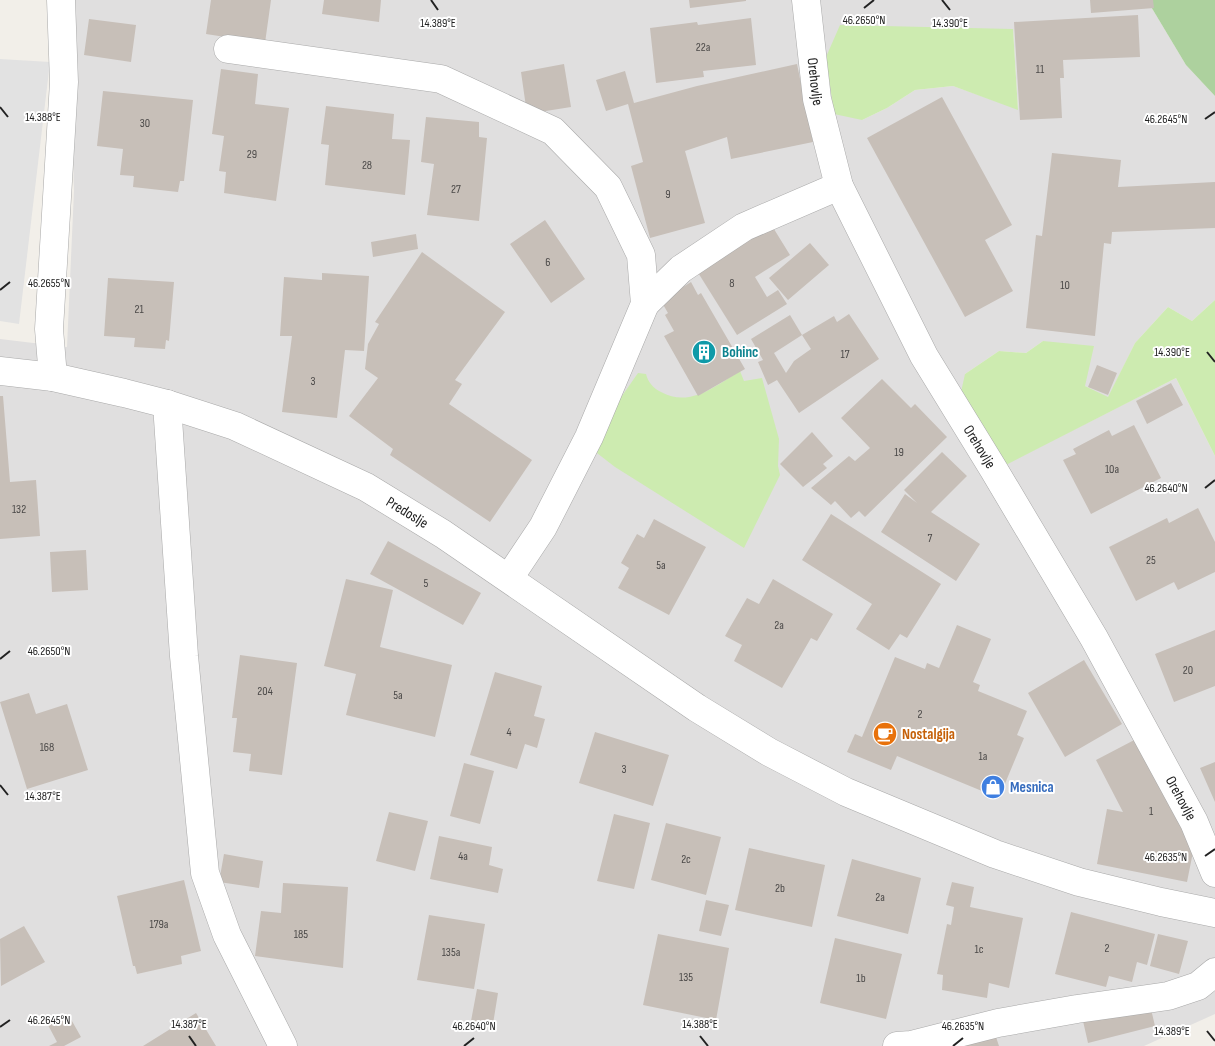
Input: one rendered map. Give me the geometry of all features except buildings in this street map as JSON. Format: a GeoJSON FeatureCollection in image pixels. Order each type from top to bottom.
{"type":"FeatureCollection","features":[{"type":"Feature","properties":{"kind":"street"},"geometry":{"type":"LineString","coordinates":[[53,377],[50,329],[64,82],[62,0]]}},
{"type":"Feature","properties":{"kind":"street","name":"Orehovlje"},"geometry":{"type":"LineString","coordinates":[[806,0],[816,99],[839,186],[924,356],[1094,638],[1194,822],[1215,874]]}},
{"type":"Feature","properties":{"kind":"street"},"geometry":{"type":"LineString","coordinates":[[228,49],[441,79],[553,131],[608,187],[641,255],[645,304]]}},
{"type":"Feature","properties":{"kind":"street"},"geometry":{"type":"LineString","coordinates":[[509,578],[542,527],[589,437],[645,304],[681,269],[744,227],[839,186]]}},
{"type":"Feature","properties":{"kind":"street","name":"Predoslje"},"geometry":{"type":"LineString","coordinates":[[0,371],[53,377],[167,404],[235,426],[366,487],[443,534],[509,578],[697,708],[769,752],[846,792],[995,854],[1079,882],[1215,913]]}},
{"type":"Feature","properties":{"kind":"street"},"geometry":{"type":"LineString","coordinates":[[167,404],[184,656],[205,874],[227,935],[283,1046]]}},
{"type":"Feature","properties":{"kind":"street"},"geometry":{"type":"LineString","coordinates":[[897,1046],[911,1045],[998,1023],[1168,996],[1198,986],[1215,972]]}},
{"type":"Feature","properties":{"kind":"shaded area"},"geometry":{"type":"Polygon","coordinates":[[[69,0],[1147,0],[1186,65],[1215,96],[1215,300],[1192,321],[1168,307],[1135,343],[1108,398],[1085,386],[1043,341],[1026,353],[999,351],[965,374],[1002,466],[1176,378],[1215,456],[1215,1014],[1144,1046],[0,1046],[0,339],[67,347],[74,191],[69,0]],[[1013,29],[862,120],[887,108],[915,90],[953,86],[1018,109],[1013,29]]]}},
{"type":"Feature","properties":{"kind":"shaded area"},"geometry":{"type":"Polygon","coordinates":[[[0,59],[50,62],[19,324],[0,321],[0,59]]]}},
{"type":"Feature","properties":{"kind":"green space"},"geometry":{"type":"Polygon","coordinates":[[[1147,0],[1215,0],[1215,96],[1186,65],[1147,0]]]}},
{"type":"Feature","properties":{"kind":"green space"},"geometry":{"type":"Polygon","coordinates":[[[840,25],[1013,29],[1018,110],[953,86],[915,90],[887,108],[862,120],[834,114],[826,57],[840,25]]]}},
{"type":"Feature","properties":{"kind":"green space"},"geometry":{"type":"Polygon","coordinates":[[[1215,300],[1215,456],[1176,378],[1002,467],[961,392],[965,374],[999,351],[1026,353],[1043,341],[1094,346],[1085,386],[1108,397],[1135,343],[1168,307],[1192,321],[1215,300]]]}},
{"type":"Feature","properties":{"kind":"green space"},"geometry":{"type":"Polygon","coordinates":[[[740,371],[744,381],[762,378],[779,439],[778,466],[780,475],[744,548],[615,467],[593,450],[617,403],[638,373],[646,374],[653,387],[658,390],[682,398],[702,393],[740,371]]]}},
{"type":"Feature","properties":{"kind":"place","name":"Bohinc"},"geometry":{"type":"Point","coordinates":[704,352]}},
{"type":"Feature","properties":{"kind":"place","name":"Nostalgija"},"geometry":{"type":"Point","coordinates":[885,734]}},
{"type":"Feature","properties":{"kind":"place","name":"Mesnica"},"geometry":{"type":"Point","coordinates":[993,787]}}]}
